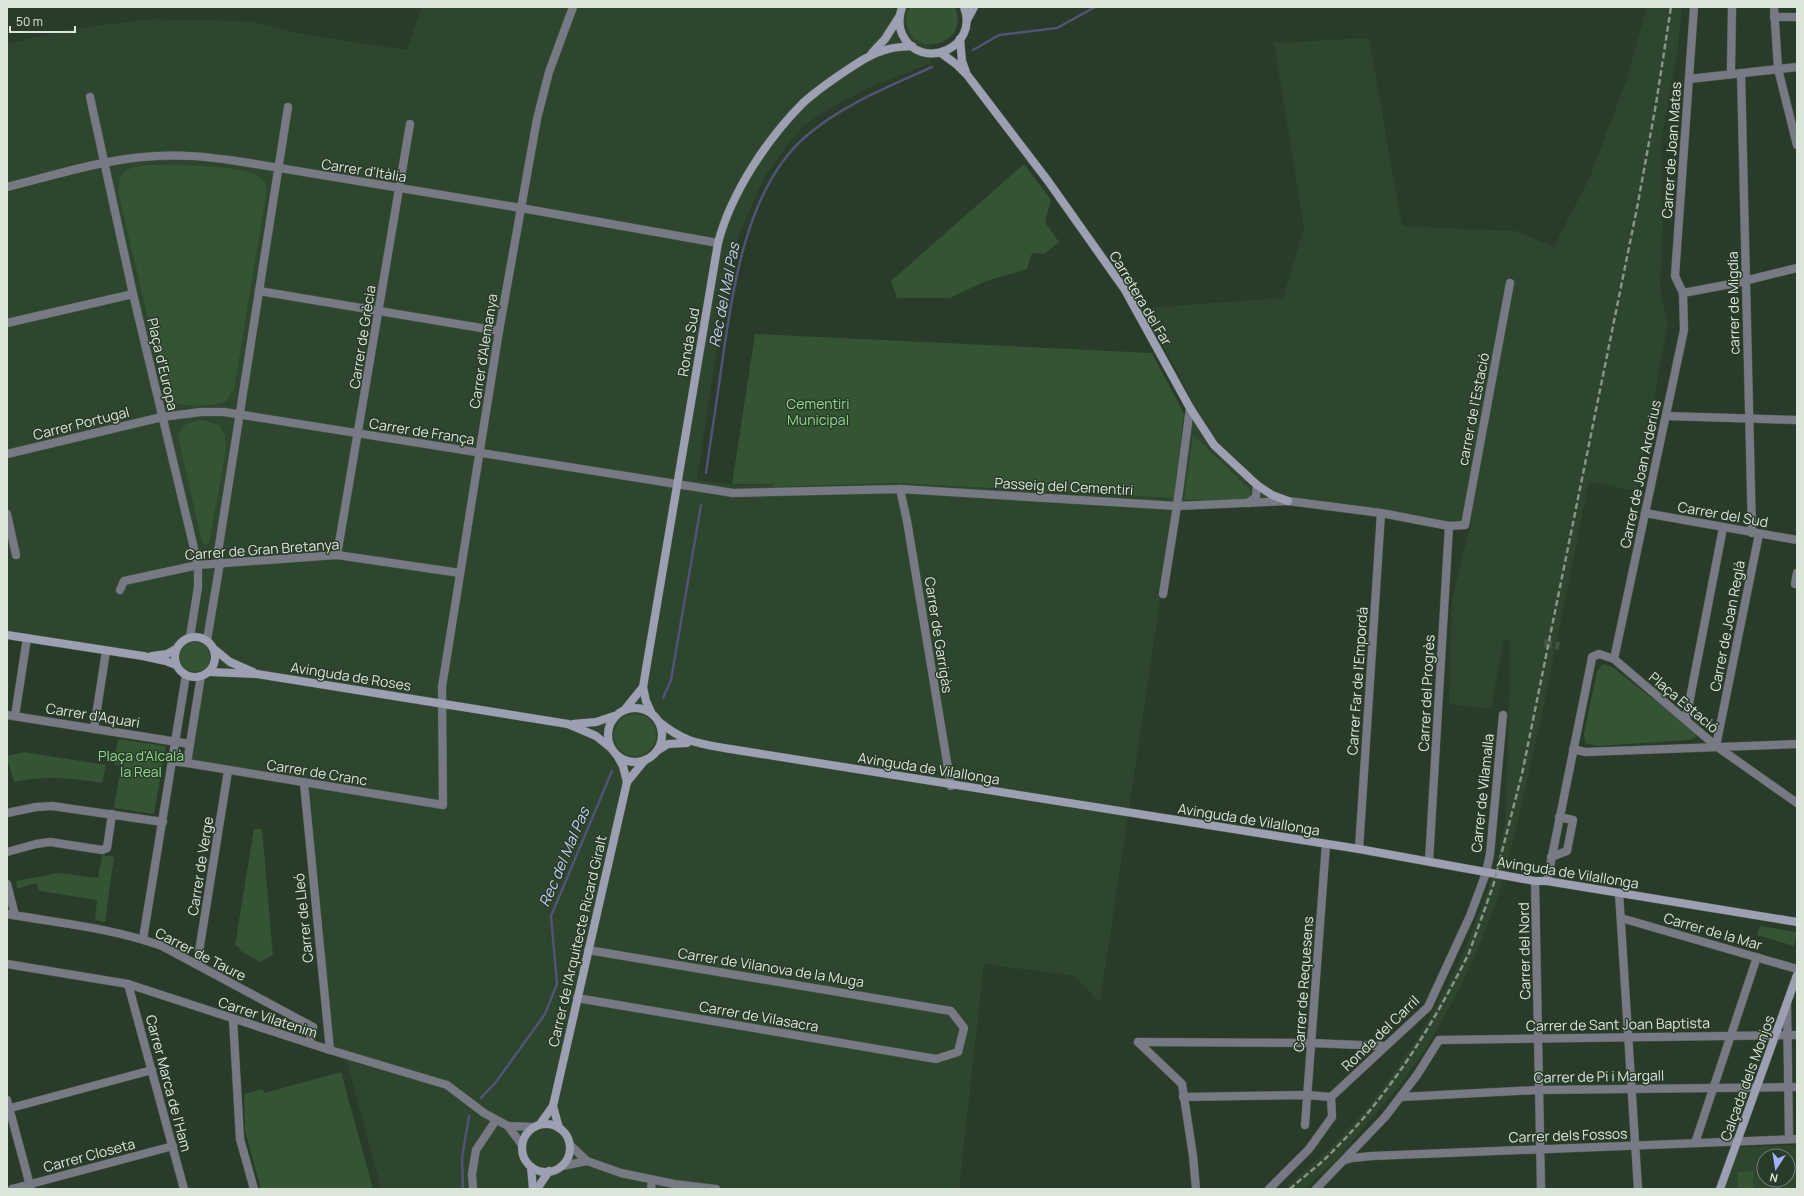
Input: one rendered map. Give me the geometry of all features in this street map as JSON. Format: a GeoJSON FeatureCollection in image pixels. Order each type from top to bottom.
{"type":"FeatureCollection","features":[{"type":"Feature","properties":{"kind":"main road","name":"Ronda Sud"},"geometry":{"type":"LineString","coordinates":[[651,712],[646,702],[643,687],[718,243],[723,227],[738,190],[753,166],[782,126],[809,98],[868,56],[885,39],[899,18],[902,7]]}},
{"type":"Feature","properties":{"kind":"main road"},"geometry":{"type":"LineString","coordinates":[[964,7],[967,20]]}},
{"type":"Feature","properties":{"kind":"main road"},"geometry":{"type":"LineString","coordinates":[[941,53],[952,48],[960,39],[965,30],[967,20],[974,7]]}},
{"type":"Feature","properties":{"kind":"main road"},"geometry":{"type":"LineString","coordinates":[[899,18],[902,33],[912,46]]}},
{"type":"Feature","properties":{"kind":"main road","name":"Carretera del Far"},"geometry":{"type":"LineString","coordinates":[[960,39],[962,61],[968,76]]}},
{"type":"Feature","properties":{"kind":"main road","name":"Ronda Sud"},"geometry":{"type":"LineString","coordinates":[[868,56],[892,47],[912,46],[926,53],[941,53]]}},
{"type":"Feature","properties":{"kind":"main road","name":"Carretera del Far"},"geometry":{"type":"LineString","coordinates":[[941,53],[956,64],[968,76],[1048,181],[1125,290],[1190,408],[1214,445],[1257,485],[1272,495],[1288,501]]}},
{"type":"Feature","properties":{"kind":"main road"},"geometry":{"type":"LineString","coordinates":[[7,635],[144,656],[176,665],[186,675],[201,676],[210,672],[215,661],[214,649],[207,640],[198,637],[190,637],[180,643],[176,649],[176,665]]}},
{"type":"Feature","properties":{"kind":"main road"},"geometry":{"type":"LineString","coordinates":[[144,656],[160,656],[176,649]]}},
{"type":"Feature","properties":{"kind":"main road","name":"Avinguda de Roses"},"geometry":{"type":"LineString","coordinates":[[214,649],[230,662],[257,674]]}},
{"type":"Feature","properties":{"kind":"main road","name":"Avinguda de Roses"},"geometry":{"type":"LineString","coordinates":[[210,672],[257,674],[442,704]]}},
{"type":"Feature","properties":{"kind":"main road","name":"Ronda Sud"},"geometry":{"type":"LineString","coordinates":[[626,708],[643,687]]}},
{"type":"Feature","properties":{"kind":"main road"},"geometry":{"type":"LineString","coordinates":[[442,704],[568,724],[596,722],[614,716],[626,708],[640,708],[651,712],[661,727],[662,739],[656,752],[645,760],[631,762],[617,756]]}},
{"type":"Feature","properties":{"kind":"main road"},"geometry":{"type":"LineString","coordinates":[[610,748],[607,736],[608,729],[614,716]]}},
{"type":"Feature","properties":{"kind":"main road","name":"Avinguda de Vilallonga"},"geometry":{"type":"LineString","coordinates":[[659,722],[679,737],[696,743],[951,786],[1359,849],[1429,861],[1486,873],[1535,881],[1547,881],[1797,922]]}},
{"type":"Feature","properties":{"kind":"main road"},"geometry":{"type":"LineString","coordinates":[[568,724],[596,736],[610,748],[623,766],[627,782]]}},
{"type":"Feature","properties":{"kind":"main road","name":"Avinguda de Vilallonga"},"geometry":{"type":"LineString","coordinates":[[656,752],[668,744],[696,743]]}},
{"type":"Feature","properties":{"kind":"main road","name":"Carrer de l'Arquitecte Ricard Giralt"},"geometry":{"type":"LineString","coordinates":[[537,1125],[553,1106],[627,782],[645,760]]}},
{"type":"Feature","properties":{"kind":"main road","name":"Calçada dels Monjos"},"geometry":{"type":"LineString","coordinates":[[1720,1189],[1797,975]]}},
{"type":"Feature","properties":{"kind":"main road","name":"Carrer de l'Arquitecte Ricard Giralt"},"geometry":{"type":"LineString","coordinates":[[553,1106],[559,1128]]}},
{"type":"Feature","properties":{"kind":"main road"},"geometry":{"type":"LineString","coordinates":[[531,1167],[542,1171],[550,1171],[562,1166],[569,1154],[570,1145],[566,1135],[559,1128],[548,1124],[537,1125],[527,1133],[522,1145],[523,1156],[531,1167],[533,1189]]}},
{"type":"Feature","properties":{"kind":"main road"},"geometry":{"type":"LineString","coordinates":[[537,1189],[550,1171]]}},
{"type":"Feature","properties":{"kind":"street","name":"Carrer d'Alemanya"},"geometry":{"type":"LineString","coordinates":[[443,805],[442,687],[460,573],[521,208],[542,94],[573,7]]}},
{"type":"Feature","properties":{"kind":"street","name":"Carrer de Joan Matas"},"geometry":{"type":"LineString","coordinates":[[1683,293],[1675,276],[1694,7]]}},
{"type":"Feature","properties":{"kind":"street"},"geometry":{"type":"LineString","coordinates":[[1731,69],[1732,7]]}},
{"type":"Feature","properties":{"kind":"street"},"geometry":{"type":"LineString","coordinates":[[1774,7],[1778,69],[1797,145]]}},
{"type":"Feature","properties":{"kind":"street"},"geometry":{"type":"LineString","coordinates":[[1774,17],[1797,17]]}},
{"type":"Feature","properties":{"kind":"street"},"geometry":{"type":"LineString","coordinates":[[1689,79],[1797,67]]}},
{"type":"Feature","properties":{"kind":"street","name":"carrer de Migdia"},"geometry":{"type":"LineString","coordinates":[[1741,73],[1749,420],[1755,533]]}},
{"type":"Feature","properties":{"kind":"street","name":"Plaça d'Europa"},"geometry":{"type":"LineString","coordinates":[[90,97],[133,294],[198,565],[198,587],[190,637]]}},
{"type":"Feature","properties":{"kind":"street"},"geometry":{"type":"LineString","coordinates":[[207,640],[220,563],[218,552],[288,107]]}},
{"type":"Feature","properties":{"kind":"street","name":"Carrer de Grècia"},"geometry":{"type":"LineString","coordinates":[[337,555],[359,434],[410,124]]}},
{"type":"Feature","properties":{"kind":"street","name":"Carrer d'Itàlia"},"geometry":{"type":"LineString","coordinates":[[7,187],[144,156],[191,156],[236,161],[521,208],[718,243]]}},
{"type":"Feature","properties":{"kind":"street"},"geometry":{"type":"LineString","coordinates":[[1683,293],[1746,281],[1797,268]]}},
{"type":"Feature","properties":{"kind":"street","name":"carrer de l'Estació"},"geometry":{"type":"LineString","coordinates":[[1449,526],[1465,525],[1510,283]]}},
{"type":"Feature","properties":{"kind":"street"},"geometry":{"type":"LineString","coordinates":[[259,291],[500,331]]}},
{"type":"Feature","properties":{"kind":"street","name":"Carrer de Joan Arderius"},"geometry":{"type":"LineString","coordinates":[[1614,659],[1684,330],[1683,293]]}},
{"type":"Feature","properties":{"kind":"street"},"geometry":{"type":"LineString","coordinates":[[7,323],[133,294]]}},
{"type":"Feature","properties":{"kind":"street"},"geometry":{"type":"LineString","coordinates":[[1163,594],[1177,506],[1190,408]]}},
{"type":"Feature","properties":{"kind":"street","name":"Carrer de França"},"geometry":{"type":"LineString","coordinates":[[162,417],[201,412],[240,414],[677,485]]}},
{"type":"Feature","properties":{"kind":"street"},"geometry":{"type":"LineString","coordinates":[[1666,416],[1749,420],[1797,420]]}},
{"type":"Feature","properties":{"kind":"street","name":"Carrer Portugal"},"geometry":{"type":"LineString","coordinates":[[7,454],[162,417]]}},
{"type":"Feature","properties":{"kind":"street","name":"Passeig del Cementiri"},"geometry":{"type":"LineString","coordinates":[[677,485],[733,493],[900,489],[1177,506],[1288,501],[1380,513],[1449,526]]}},
{"type":"Feature","properties":{"kind":"street"},"geometry":{"type":"LineString","coordinates":[[1248,503],[1256,497],[1257,485]]}},
{"type":"Feature","properties":{"kind":"street","name":"Carrer de Garrigàs"},"geometry":{"type":"LineString","coordinates":[[900,489],[907,521],[951,786]]}},
{"type":"Feature","properties":{"kind":"street","name":"Carrer Far de l'Empordà"},"geometry":{"type":"LineString","coordinates":[[1359,849],[1380,513]]}},
{"type":"Feature","properties":{"kind":"street","name":"Carrer del Sud"},"geometry":{"type":"LineString","coordinates":[[1645,513],[1797,540]]}},
{"type":"Feature","properties":{"kind":"street"},"geometry":{"type":"LineString","coordinates":[[7,514],[16,555]]}},
{"type":"Feature","properties":{"kind":"street","name":"Carrer del Progrès"},"geometry":{"type":"LineString","coordinates":[[1429,861],[1449,526]]}},
{"type":"Feature","properties":{"kind":"street","name":"Carrer de Joan Reglà"},"geometry":{"type":"LineString","coordinates":[[1686,719],[1723,528]]}},
{"type":"Feature","properties":{"kind":"street","name":"Carrer de Joan Reglà"},"geometry":{"type":"LineString","coordinates":[[1716,746],[1755,533]]}},
{"type":"Feature","properties":{"kind":"street","name":"Carrer de Gran Bretanya"},"geometry":{"type":"LineString","coordinates":[[120,590],[124,581],[198,565],[337,555],[460,573]]}},
{"type":"Feature","properties":{"kind":"street"},"geometry":{"type":"LineString","coordinates":[[1795,584],[1797,573]]}},
{"type":"Feature","properties":{"kind":"street"},"geometry":{"type":"LineString","coordinates":[[11,715],[27,638]]}},
{"type":"Feature","properties":{"kind":"street"},"geometry":{"type":"LineString","coordinates":[[94,729],[106,650]]}},
{"type":"Feature","properties":{"kind":"street","name":"Plaça Estació"},"geometry":{"type":"LineString","coordinates":[[1599,654],[1614,659],[1716,746],[1585,752],[1573,749],[1592,657],[1599,654]]}},
{"type":"Feature","properties":{"kind":"street"},"geometry":{"type":"LineString","coordinates":[[143,939],[186,675]]}},
{"type":"Feature","properties":{"kind":"street"},"geometry":{"type":"LineString","coordinates":[[172,761],[187,763],[201,676]]}},
{"type":"Feature","properties":{"kind":"street","name":"Carrer d'Aquari"},"geometry":{"type":"LineString","coordinates":[[11,715],[175,741]]}},
{"type":"Feature","properties":{"kind":"street","name":"Carrer de Vilamalla"},"geometry":{"type":"LineString","coordinates":[[1486,873],[1490,854],[1503,715]]}},
{"type":"Feature","properties":{"kind":"street"},"geometry":{"type":"LineString","coordinates":[[175,741],[190,744]]}},
{"type":"Feature","properties":{"kind":"street"},"geometry":{"type":"LineString","coordinates":[[1716,746],[1797,744]]}},
{"type":"Feature","properties":{"kind":"street"},"geometry":{"type":"LineString","coordinates":[[1716,746],[1797,803]]}},
{"type":"Feature","properties":{"kind":"street"},"geometry":{"type":"LineString","coordinates":[[1547,881],[1573,749]]}},
{"type":"Feature","properties":{"kind":"street","name":"Carrer de Cranc"},"geometry":{"type":"LineString","coordinates":[[187,763],[228,771],[443,805]]}},
{"type":"Feature","properties":{"kind":"street","name":"Carrer de Verge"},"geometry":{"type":"LineString","coordinates":[[197,964],[228,771]]}},
{"type":"Feature","properties":{"kind":"street","name":"Carrer de Lleó"},"geometry":{"type":"LineString","coordinates":[[304,783],[326,1024],[330,1050]]}},
{"type":"Feature","properties":{"kind":"street"},"geometry":{"type":"LineString","coordinates":[[7,814],[36,807],[52,806],[163,822]]}},
{"type":"Feature","properties":{"kind":"street"},"geometry":{"type":"LineString","coordinates":[[7,852],[36,844],[50,842],[102,850],[106,848],[112,814]]}},
{"type":"Feature","properties":{"kind":"street"},"geometry":{"type":"LineString","coordinates":[[1552,857],[1567,851],[1573,820],[1559,817]]}},
{"type":"Feature","properties":{"kind":"street","name":"Carrer de Requesens"},"geometry":{"type":"LineString","coordinates":[[1305,1125],[1326,844]]}},
{"type":"Feature","properties":{"kind":"street","name":"Ronda del Carril"},"geometry":{"type":"LineString","coordinates":[[1331,1097],[1428,1007],[1470,916],[1486,873]]}},
{"type":"Feature","properties":{"kind":"street","name":"Carrer del Nord"},"geometry":{"type":"LineString","coordinates":[[1535,881],[1541,1189]]}},
{"type":"Feature","properties":{"kind":"street"},"geometry":{"type":"LineString","coordinates":[[7,884],[11,915]]}},
{"type":"Feature","properties":{"kind":"street"},"geometry":{"type":"LineString","coordinates":[[1619,893],[1638,1189]]}},
{"type":"Feature","properties":{"kind":"street","name":"Carrer de Taure"},"geometry":{"type":"LineString","coordinates":[[11,915],[102,929],[143,939],[162,946],[313,1027]]}},
{"type":"Feature","properties":{"kind":"street","name":"Carrer de la Mar"},"geometry":{"type":"LineString","coordinates":[[1621,918],[1797,969]]}},
{"type":"Feature","properties":{"kind":"street","name":"Carrer de Vilanova de la Muga"},"geometry":{"type":"LineString","coordinates":[[588,950],[951,1010],[964,1028],[958,1052],[936,1059]]}},
{"type":"Feature","properties":{"kind":"street"},"geometry":{"type":"LineString","coordinates":[[1695,1143],[1757,957]]}},
{"type":"Feature","properties":{"kind":"street","name":"Carrer Vilatenim"},"geometry":{"type":"LineString","coordinates":[[7,964],[128,984],[309,1044],[447,1085],[473,1105],[508,1126],[522,1145]]}},
{"type":"Feature","properties":{"kind":"street","name":"Carrer Marca de l'Ham"},"geometry":{"type":"LineString","coordinates":[[128,984],[184,1189]]}},
{"type":"Feature","properties":{"kind":"street","name":"Carrer de Vilasacra"},"geometry":{"type":"LineString","coordinates":[[577,998],[936,1059]]}},
{"type":"Feature","properties":{"kind":"street"},"geometry":{"type":"LineString","coordinates":[[1787,1004],[1786,1036],[1793,1087],[1793,1139]]}},
{"type":"Feature","properties":{"kind":"street"},"geometry":{"type":"LineString","coordinates":[[233,1019],[240,1139],[254,1189]]}},
{"type":"Feature","properties":{"kind":"street"},"geometry":{"type":"LineString","coordinates":[[309,1044],[313,1027],[326,1024]]}},
{"type":"Feature","properties":{"kind":"street","name":"Carrer de Sant Joan Baptista"},"geometry":{"type":"LineString","coordinates":[[1401,1097],[1439,1040],[1797,1035]]}},
{"type":"Feature","properties":{"kind":"street"},"geometry":{"type":"LineString","coordinates":[[1196,1189],[1193,1156],[1182,1084],[1138,1042],[1311,1043],[1385,1046]]}},
{"type":"Feature","properties":{"kind":"street"},"geometry":{"type":"LineString","coordinates":[[8,1109],[152,1070]]}},
{"type":"Feature","properties":{"kind":"street","name":"Carrer de Pi i Margall"},"geometry":{"type":"LineString","coordinates":[[1401,1097],[1538,1090],[1793,1087]]}},
{"type":"Feature","properties":{"kind":"street"},"geometry":{"type":"LineString","coordinates":[[1183,1097],[1331,1097],[1332,1117],[1309,1149],[1269,1189]]}},
{"type":"Feature","properties":{"kind":"street"},"geometry":{"type":"LineString","coordinates":[[1316,1189],[1385,1117],[1401,1097]]}},
{"type":"Feature","properties":{"kind":"street"},"geometry":{"type":"LineString","coordinates":[[7,1100],[8,1109],[31,1187]]}},
{"type":"Feature","properties":{"kind":"street"},"geometry":{"type":"LineString","coordinates":[[472,1189],[472,1174],[476,1150],[496,1120]]}},
{"type":"Feature","properties":{"kind":"street","name":"Carrer Vilatenim"},"geometry":{"type":"LineString","coordinates":[[508,1126],[537,1125]]}},
{"type":"Feature","properties":{"kind":"street","name":"Carrer dels Fossos"},"geometry":{"type":"LineString","coordinates":[[1342,1162],[1352,1158],[1372,1156],[1793,1139]]}},
{"type":"Feature","properties":{"kind":"street"},"geometry":{"type":"LineString","coordinates":[[570,1145],[587,1161],[621,1173],[652,1180],[716,1189]]}},
{"type":"Feature","properties":{"kind":"street","name":"Carrer Closeta"},"geometry":{"type":"LineString","coordinates":[[12,1189],[31,1187],[173,1146]]}},
{"type":"Feature","properties":{"kind":"street"},"geometry":{"type":"LineString","coordinates":[[562,1166],[587,1161]]}},
{"type":"Feature","properties":{"kind":"street"},"geometry":{"type":"LineString","coordinates":[[651,1189],[652,1180]]}},
{"type":"Feature","properties":{"kind":"shaded area"},"geometry":{"type":"Polygon","coordinates":[[[422,7],[926,7],[931,63],[868,88],[827,110],[804,125],[764,178],[738,237],[720,328],[697,480],[738,485],[774,484],[774,487],[895,483],[1174,498],[1175,500],[1189,394],[1143,308],[1283,298],[1304,228],[1274,43],[1369,38],[1402,226],[1516,231],[1554,247],[1591,174],[1626,81],[1647,7],[1682,7],[1678,49],[1661,143],[1663,224],[1660,289],[1668,324],[1637,491],[1589,482],[1540,724],[1513,842],[1497,900],[1475,956],[1458,992],[1428,1045],[1401,1084],[1338,1158],[1305,1189],[1284,1189],[1329,1149],[1366,1110],[1391,1077],[1417,1039],[1447,987],[1464,952],[1486,895],[1497,863],[1506,817],[1510,641],[1504,639],[1491,709],[1449,704],[1452,599],[1471,523],[1453,522],[1294,498],[1175,501],[1100,1003],[1074,976],[984,964],[959,1189],[381,1189],[347,1062],[330,1050],[303,783],[187,764],[201,665],[178,666],[7,635],[7,44],[71,29],[151,19],[250,21],[302,34],[407,50],[422,7]]]}},
{"type":"Feature","properties":{"kind":"shaded area"},"geometry":{"type":"Polygon","coordinates":[[[1797,1145],[1797,1189],[1724,1189],[1739,1147],[1797,1145]]]}},
{"type":"Feature","properties":{"kind":"green space"},"geometry":{"type":"Polygon","coordinates":[[[910,7],[955,7],[958,19],[956,29],[950,37],[942,42],[932,44],[923,43],[914,38],[908,28],[907,18],[910,7]]]}},
{"type":"Feature","properties":{"kind":"green space"},"geometry":{"type":"Polygon","coordinates":[[[1024,164],[1051,200],[1045,222],[1059,242],[1044,254],[1032,253],[1027,269],[986,281],[950,298],[897,298],[891,281],[1024,164]]]}},
{"type":"Feature","properties":{"kind":"green space"},"geometry":{"type":"Polygon","coordinates":[[[147,165],[219,167],[252,173],[261,178],[267,190],[234,389],[226,401],[220,403],[194,406],[175,403],[165,391],[118,191],[121,175],[132,168],[147,165]]]}},
{"type":"Feature","properties":{"kind":"green space","name":"Cementiri Municipal"},"geometry":{"type":"Polygon","coordinates":[[[755,334],[1152,353],[1184,414],[1174,498],[895,483],[773,487],[773,484],[732,484],[755,334]]]}},
{"type":"Feature","properties":{"kind":"green space"},"geometry":{"type":"Polygon","coordinates":[[[203,420],[219,425],[225,435],[226,450],[209,543],[204,545],[202,542],[178,437],[185,426],[195,421],[203,420]]]}},
{"type":"Feature","properties":{"kind":"green space"},"geometry":{"type":"Polygon","coordinates":[[[1193,435],[1251,491],[1250,499],[1184,500],[1193,435]]]}},
{"type":"Feature","properties":{"kind":"green space"},"geometry":{"type":"Polygon","coordinates":[[[195,642],[201,643],[209,651],[209,663],[201,671],[195,672],[189,671],[181,663],[180,657],[181,651],[189,643],[195,642]]]}},
{"type":"Feature","properties":{"kind":"green space"},"geometry":{"type":"Polygon","coordinates":[[[1603,664],[1612,667],[1694,731],[1696,737],[1690,740],[1597,746],[1585,743],[1584,734],[1597,671],[1603,664]]]}},
{"type":"Feature","properties":{"kind":"green space"},"geometry":{"type":"Polygon","coordinates":[[[631,714],[639,714],[647,717],[653,723],[656,735],[653,747],[647,753],[639,756],[631,756],[623,753],[617,747],[614,739],[614,731],[617,723],[623,717],[631,714]]]}},
{"type":"Feature","properties":{"kind":"green space","name":"Plaça d'Alcalà la Real"},"geometry":{"type":"Polygon","coordinates":[[[118,739],[166,746],[154,814],[114,808],[121,766],[114,764],[118,739]]]}},
{"type":"Feature","properties":{"kind":"green space"},"geometry":{"type":"Polygon","coordinates":[[[24,752],[106,765],[102,783],[58,778],[37,778],[14,782],[9,764],[7,764],[7,756],[24,752]]]}},
{"type":"Feature","properties":{"kind":"green space"},"geometry":{"type":"Polygon","coordinates":[[[254,829],[262,829],[273,955],[260,962],[239,950],[240,948],[235,945],[254,829]]]}},
{"type":"Feature","properties":{"kind":"green space"},"geometry":{"type":"Polygon","coordinates":[[[102,855],[114,857],[105,922],[95,920],[97,900],[39,891],[36,883],[17,889],[16,881],[58,873],[98,878],[102,855]]]}},
{"type":"Feature","properties":{"kind":"green space"},"geometry":{"type":"Polygon","coordinates":[[[1760,926],[1797,932],[1794,946],[1757,935],[1760,926]]]}},
{"type":"Feature","properties":{"kind":"green space"},"geometry":{"type":"Polygon","coordinates":[[[341,1072],[373,1189],[261,1189],[245,1131],[244,1094],[263,1089],[264,1093],[341,1072]]]}},
{"type":"Feature","properties":{"kind":"green space"},"geometry":{"type":"Polygon","coordinates":[[[1753,1171],[1753,1189],[1738,1189],[1737,1172],[1753,1171]]]}},
{"type":"Feature","properties":{"kind":"waterway","name":"Rec del Mal Pas"},"geometry":{"type":"LineString","coordinates":[[973,50],[999,35],[1057,28],[1095,7]]}},
{"type":"Feature","properties":{"kind":"waterway","name":"Rec del Mal Pas"},"geometry":{"type":"LineString","coordinates":[[706,473],[731,303],[746,241],[756,212],[769,184],[785,159],[805,137],[834,115],[882,90],[932,67]]}},
{"type":"Feature","properties":{"kind":"waterway","name":"Rec del Mal Pas"},"geometry":{"type":"LineString","coordinates":[[663,698],[671,680],[701,505]]}},
{"type":"Feature","properties":{"kind":"waterway","name":"Rec del Mal Pas"},"geometry":{"type":"LineString","coordinates":[[481,1098],[496,1082],[545,1014],[557,984],[551,916],[612,771]]}},
{"type":"Feature","properties":{"kind":"waterway","name":"Rec del Mal Pas"},"geometry":{"type":"LineString","coordinates":[[463,1189],[462,1158],[469,1116]]}},
{"type":"Feature","properties":{"kind":"tunnel"},"geometry":{"type":"LineString","coordinates":[[1544,643],[1559,646]]}},
{"type":"Feature","properties":{"kind":"railway"},"geometry":{"type":"LineString","coordinates":[[1290,1189],[1328,1156],[1353,1130],[1372,1108],[1406,1063],[1449,991],[1469,953],[1493,886],[1522,774],[1637,208],[1656,104],[1671,7]]}}]}
